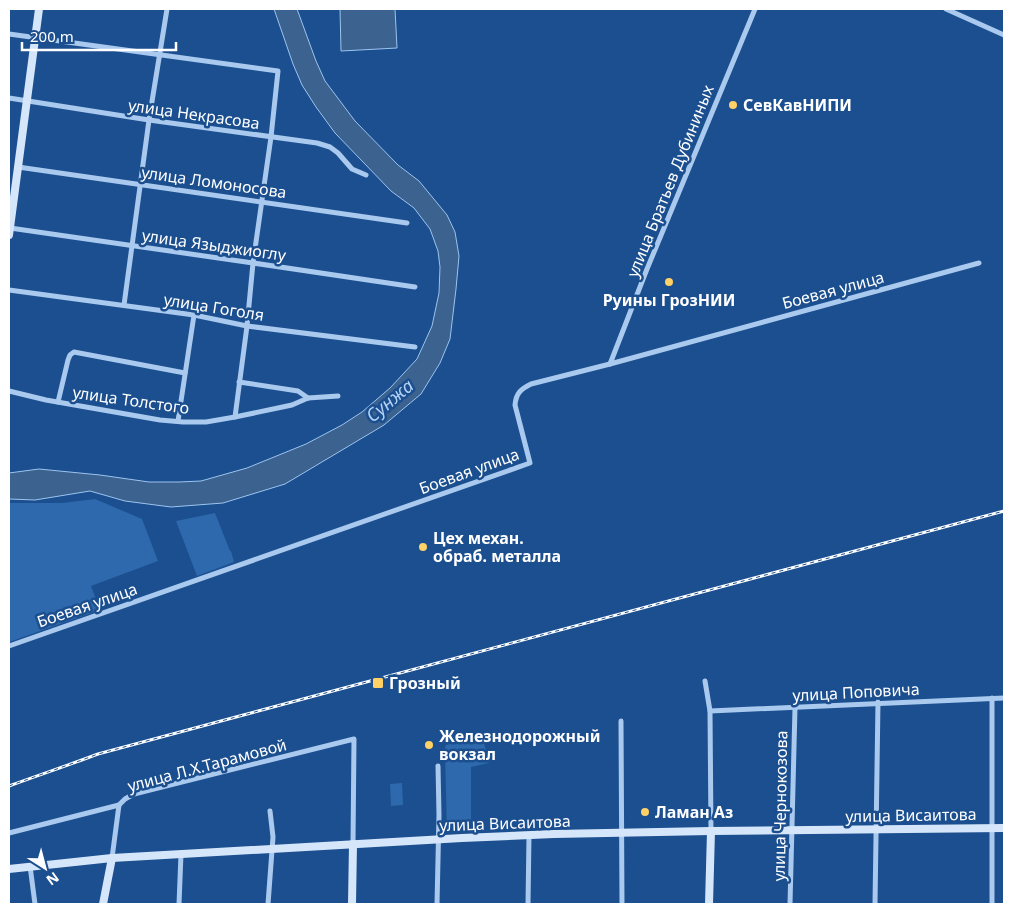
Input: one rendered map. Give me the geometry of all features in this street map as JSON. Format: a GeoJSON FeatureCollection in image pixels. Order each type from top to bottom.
{"type":"FeatureCollection","features":[{"type":"Feature","properties":{"kind":"main road"},"geometry":{"type":"LineString","coordinates":[[9,232],[39,9]]}},
{"type":"Feature","properties":{"kind":"main road","name":"улица Висаитова"},"geometry":{"type":"LineString","coordinates":[[9,869],[112,858],[438,839],[711,831],[1004,828]]}},
{"type":"Feature","properties":{"kind":"main road"},"geometry":{"type":"LineString","coordinates":[[709,904],[711,831]]}},
{"type":"Feature","properties":{"kind":"main road"},"geometry":{"type":"LineString","coordinates":[[352,904],[353,844]]}},
{"type":"Feature","properties":{"kind":"main road"},"geometry":{"type":"LineString","coordinates":[[104,904],[112,858]]}},
{"type":"Feature","properties":{"kind":"street"},"geometry":{"type":"LineString","coordinates":[[124,305],[149,120],[167,9]]}},
{"type":"Feature","properties":{"kind":"street","name":"улица Братьев Дубининых"},"geometry":{"type":"LineString","coordinates":[[610,364],[647,269],[755,9]]}},
{"type":"Feature","properties":{"kind":"street"},"geometry":{"type":"LineString","coordinates":[[946,9],[1004,35]]}},
{"type":"Feature","properties":{"kind":"street"},"geometry":{"type":"LineString","coordinates":[[9,34],[278,71],[235,418]]}},
{"type":"Feature","properties":{"kind":"street","name":"улица Некрасова"},"geometry":{"type":"LineString","coordinates":[[9,98],[149,120],[317,143],[330,147],[338,153],[352,170],[366,175]]}},
{"type":"Feature","properties":{"kind":"street","name":"улица Ломоносова"},"geometry":{"type":"LineString","coordinates":[[18,167],[407,223]]}},
{"type":"Feature","properties":{"kind":"street","name":"улица Языджиоглу"},"geometry":{"type":"LineString","coordinates":[[9,232],[132,246],[416,287]]}},
{"type":"Feature","properties":{"kind":"street","name":"Боевая улица"},"geometry":{"type":"LineString","coordinates":[[9,646],[530,463],[515,405],[518,393],[522,388],[531,384],[979,263]]}},
{"type":"Feature","properties":{"kind":"street","name":"улица Гоголя"},"geometry":{"type":"LineString","coordinates":[[9,290],[194,315],[247,326],[415,347]]}},
{"type":"Feature","properties":{"kind":"street"},"geometry":{"type":"LineString","coordinates":[[178,421],[194,315]]}},
{"type":"Feature","properties":{"kind":"street"},"geometry":{"type":"LineString","coordinates":[[58,402],[68,360],[74,352],[185,373]]}},
{"type":"Feature","properties":{"kind":"street"},"geometry":{"type":"LineString","coordinates":[[239,382],[298,391],[308,398]]}},
{"type":"Feature","properties":{"kind":"street","name":"улица Толстого"},"geometry":{"type":"LineString","coordinates":[[9,392],[160,420],[206,422],[235,418],[292,405],[308,398],[338,396]]}},
{"type":"Feature","properties":{"kind":"street"},"geometry":{"type":"LineString","coordinates":[[705,681],[710,711],[711,831]]}},
{"type":"Feature","properties":{"kind":"street"},"geometry":{"type":"LineString","coordinates":[[992,698],[992,904]]}},
{"type":"Feature","properties":{"kind":"street","name":"улица Поповича"},"geometry":{"type":"LineString","coordinates":[[710,711],[795,708],[878,702],[1004,698]]}},
{"type":"Feature","properties":{"kind":"street"},"geometry":{"type":"LineString","coordinates":[[875,904],[878,702]]}},
{"type":"Feature","properties":{"kind":"street","name":"улица Чернокозова"},"geometry":{"type":"LineString","coordinates":[[790,904],[795,708]]}},
{"type":"Feature","properties":{"kind":"street"},"geometry":{"type":"LineString","coordinates":[[621,721],[622,904]]}},
{"type":"Feature","properties":{"kind":"street","name":"улица Л.Х.Тарамовой"},"geometry":{"type":"LineString","coordinates":[[9,833],[119,804],[134,794],[354,739],[353,844]]}},
{"type":"Feature","properties":{"kind":"street"},"geometry":{"type":"LineString","coordinates":[[437,904],[438,766]]}},
{"type":"Feature","properties":{"kind":"street"},"geometry":{"type":"LineString","coordinates":[[112,858],[119,804]]}},
{"type":"Feature","properties":{"kind":"street"},"geometry":{"type":"LineString","coordinates":[[268,904],[272,849],[270,811]]}},
{"type":"Feature","properties":{"kind":"street"},"geometry":{"type":"LineString","coordinates":[[528,904],[529,836]]}},
{"type":"Feature","properties":{"kind":"street"},"geometry":{"type":"LineString","coordinates":[[179,904],[181,854]]}},
{"type":"Feature","properties":{"kind":"street"},"geometry":{"type":"LineString","coordinates":[[30,866],[35,904]]}},
{"type":"Feature","properties":{"kind":"shaded area"},"geometry":{"type":"Polygon","coordinates":[[[95,499],[142,519],[158,561],[91,586],[100,610],[9,642],[9,503],[62,503],[95,499]]]}},
{"type":"Feature","properties":{"kind":"shaded area"},"geometry":{"type":"Polygon","coordinates":[[[215,513],[234,562],[197,576],[176,521],[215,513]]]}},
{"type":"Feature","properties":{"kind":"shaded area"},"geometry":{"type":"Polygon","coordinates":[[[482,735],[489,763],[471,767],[471,831],[447,832],[444,751],[446,745],[482,735]]]}},
{"type":"Feature","properties":{"kind":"shaded area"},"geometry":{"type":"Polygon","coordinates":[[[402,783],[403,805],[391,806],[390,784],[402,783]]]}},
{"type":"Feature","properties":{"kind":"water","name":"Сунжа"},"geometry":{"type":"Polygon","coordinates":[[[274,9],[297,9],[325,81],[355,121],[398,165],[419,181],[447,215],[455,232],[459,256],[456,289],[450,339],[440,363],[421,394],[384,425],[285,484],[223,503],[171,507],[125,501],[90,491],[35,500],[9,499],[9,473],[39,469],[149,482],[179,482],[201,481],[247,468],[306,444],[342,425],[362,412],[390,388],[417,359],[432,326],[439,293],[440,267],[438,251],[430,229],[414,208],[391,191],[335,133],[316,107],[302,85],[293,64],[274,9]]]}},
{"type":"Feature","properties":{"kind":"water"},"geometry":{"type":"Polygon","coordinates":[[[340,9],[395,9],[397,48],[341,51],[340,9]]]}},
{"type":"Feature","properties":{"kind":"railway"},"geometry":{"type":"LineString","coordinates":[[9,786],[98,754],[1004,511]]}},
{"type":"Feature","properties":{"kind":"place","name":"СевКавНИПИ"},"geometry":{"type":"Point","coordinates":[733,105]}},
{"type":"Feature","properties":{"kind":"place","name":"Руины ГрозНИИ"},"geometry":{"type":"Point","coordinates":[669,282]}},
{"type":"Feature","properties":{"kind":"place","name":"Цех механ. обраб. металла"},"geometry":{"type":"Point","coordinates":[423,547]}},
{"type":"Feature","properties":{"kind":"place","name":"Грозный"},"geometry":{"type":"Point","coordinates":[378,683]}},
{"type":"Feature","properties":{"kind":"place","name":"Железнодорожный вокзал"},"geometry":{"type":"Point","coordinates":[429,745]}},
{"type":"Feature","properties":{"kind":"place","name":"Ламан Аз"},"geometry":{"type":"Point","coordinates":[645,812]}}]}
